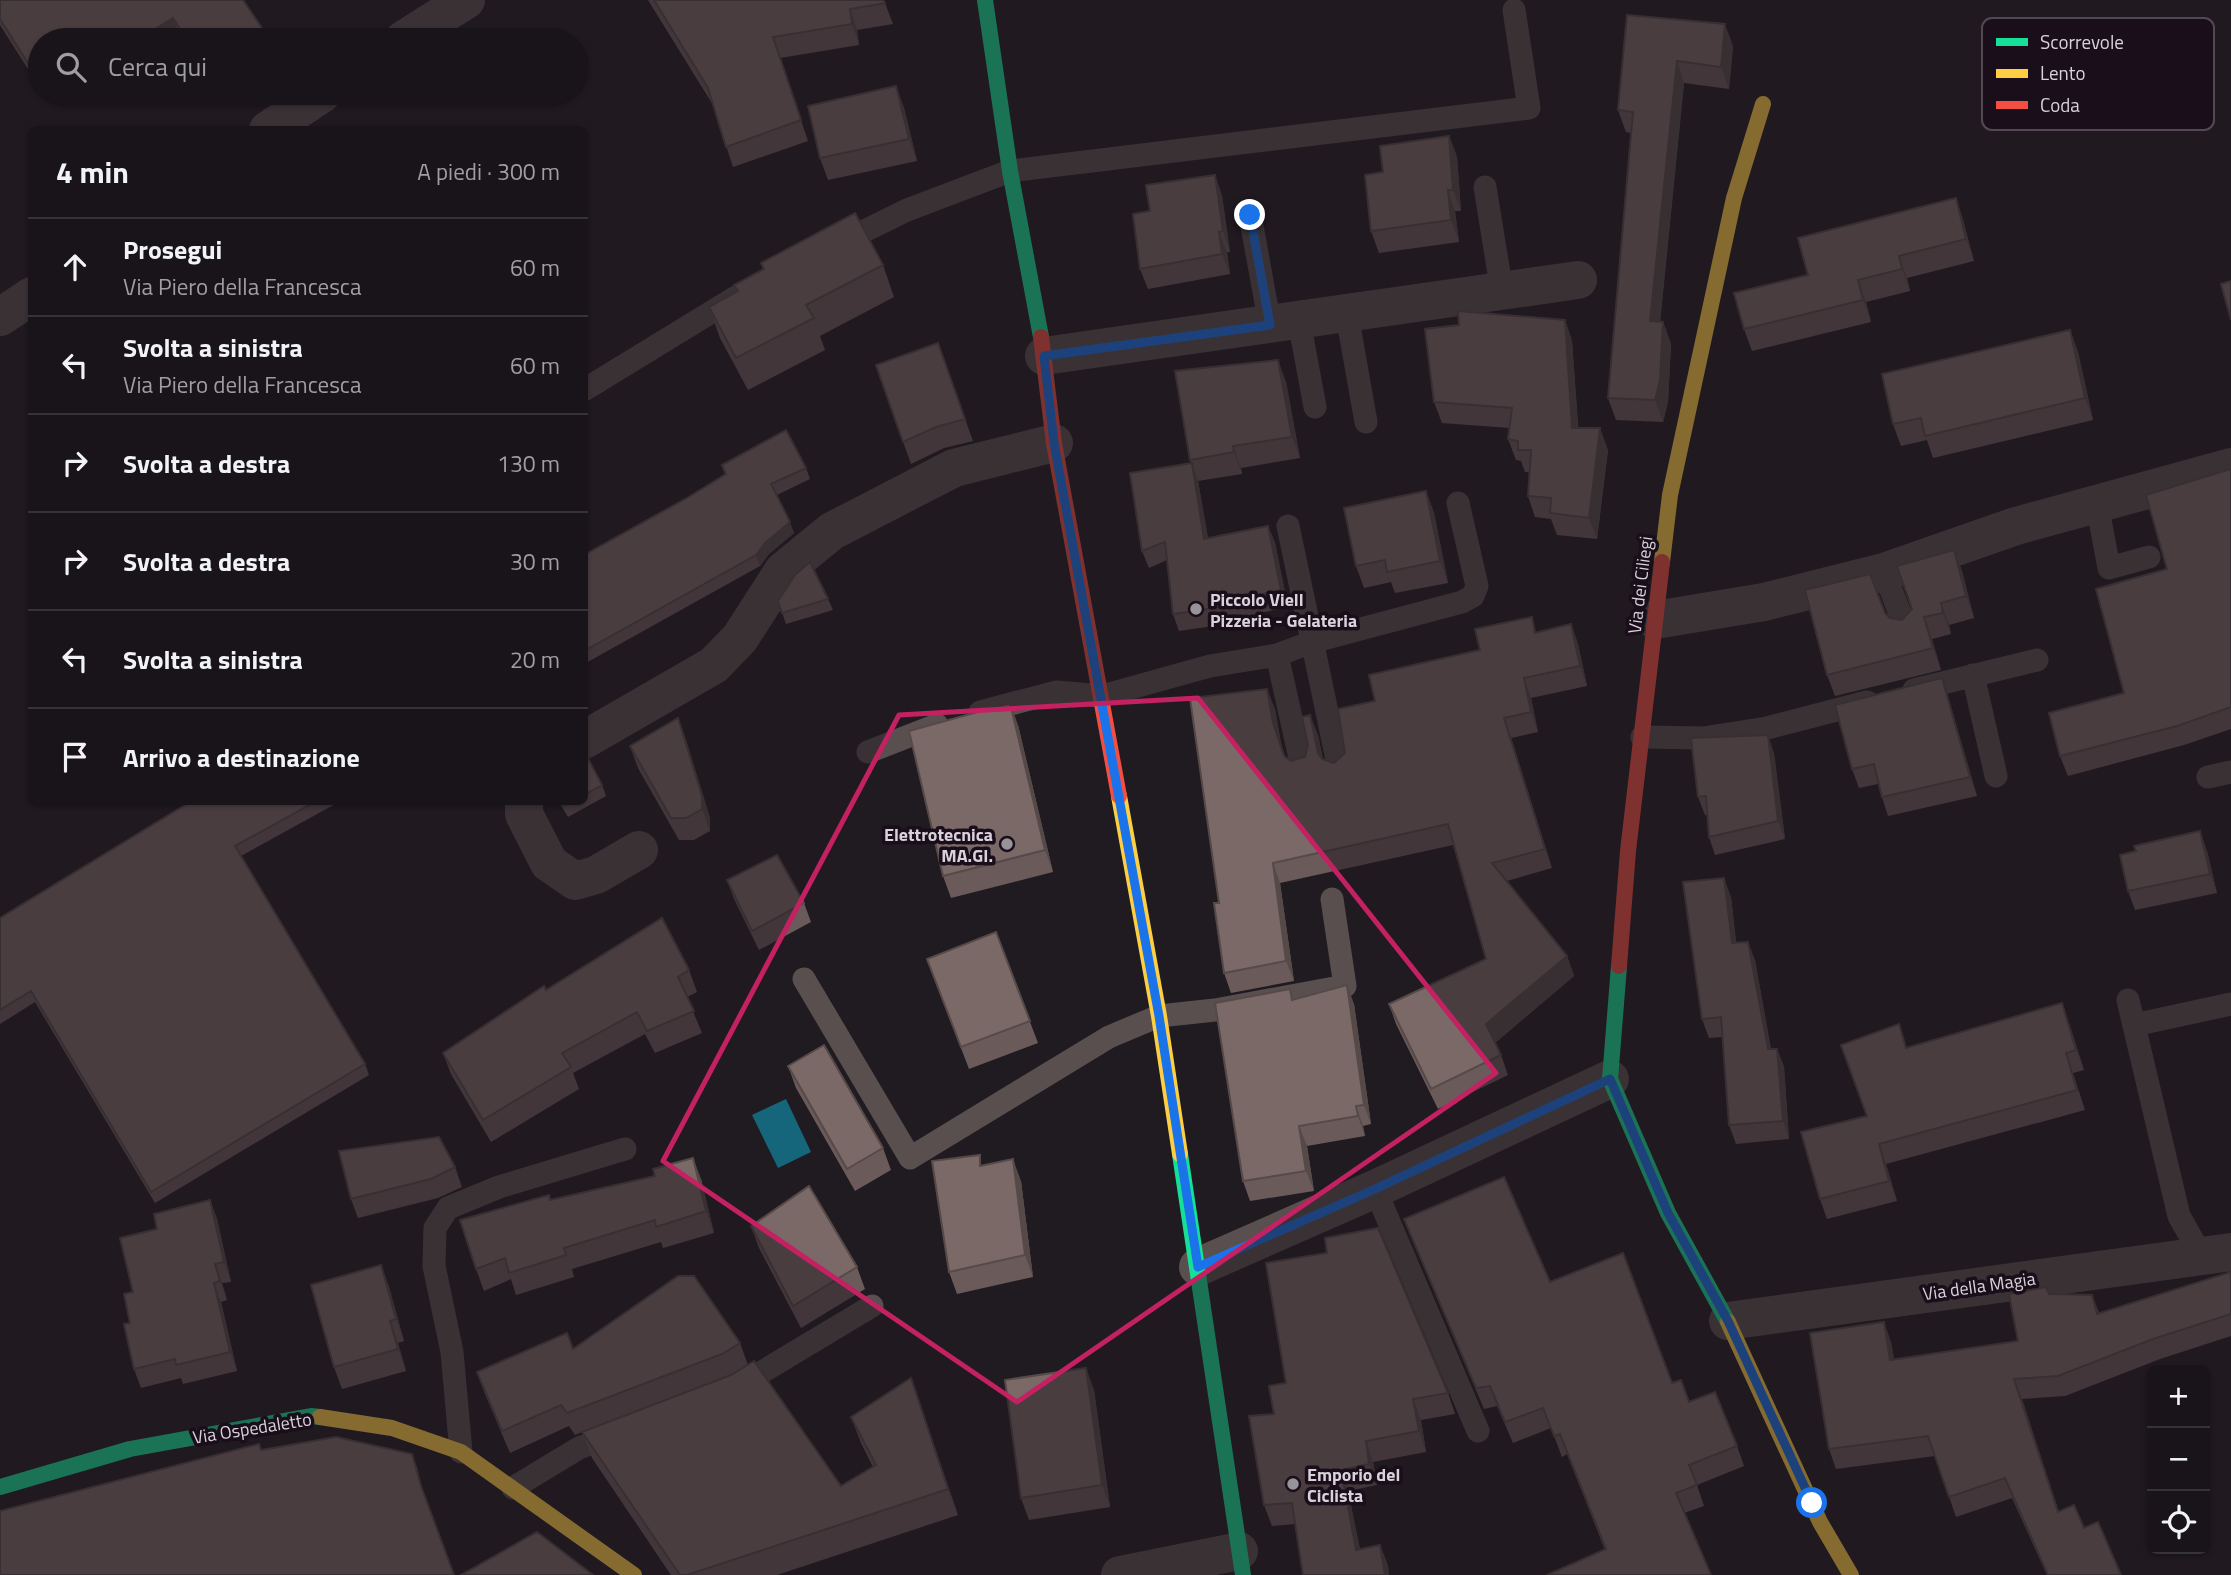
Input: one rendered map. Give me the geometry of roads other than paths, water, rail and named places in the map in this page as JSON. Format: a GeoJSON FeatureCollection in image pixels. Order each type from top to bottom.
{"type":"FeatureCollection","features":[{"type":"Feature","properties":{"kind":"street"},"geometry":{"type":"LineString","coordinates":[[422,28],[466,0]]}},
{"type":"Feature","properties":{"kind":"street"},"geometry":{"type":"LineString","coordinates":[[985,0],[1010,171],[1044,356],[1054,443],[1159,1016],[1241,1563],[1120,1575]]}},
{"type":"Feature","properties":{"kind":"street","name":"Via dei Ciliegi"},"geometry":{"type":"LineString","coordinates":[[1610,1079],[1628,851],[1673,481],[1734,198],[1763,104]]}},
{"type":"Feature","properties":{"kind":"street"},"geometry":{"type":"LineString","coordinates":[[274,126],[305,105]]}},
{"type":"Feature","properties":{"kind":"street"},"geometry":{"type":"LineString","coordinates":[[1044,356],[1578,280]]}},
{"type":"Feature","properties":{"kind":"street"},"geometry":{"type":"LineString","coordinates":[[0,317],[28,299]]}},
{"type":"Feature","properties":{"kind":"street"},"geometry":{"type":"LineString","coordinates":[[588,738],[715,666],[740,638],[783,570],[832,531],[954,467],[1054,443]]}},
{"type":"Feature","properties":{"kind":"street"},"geometry":{"type":"LineString","coordinates":[[1655,620],[1764,603],[1884,572],[2016,526],[2231,467]]}},
{"type":"Feature","properties":{"kind":"street"},"geometry":{"type":"LineString","coordinates":[[524,805],[524,814],[550,863],[575,881],[596,875],[639,850]]}},
{"type":"Feature","properties":{"kind":"street"},"geometry":{"type":"LineString","coordinates":[[1198,1267],[1375,1189],[1610,1079],[1668,1213],[1728,1321],[1820,1522],[1852,1575]]}},
{"type":"Feature","properties":{"kind":"street","name":"Via della Magia"},"geometry":{"type":"LineString","coordinates":[[1728,1321],[2216,1253]]}},
{"type":"Feature","properties":{"kind":"street","name":"Via Ospedaletto"},"geometry":{"type":"LineString","coordinates":[[0,1486],[130,1449],[311,1416],[391,1428],[461,1452],[634,1575]]}},
{"type":"Feature","properties":{"kind":"lane"},"geometry":{"type":"LineString","coordinates":[[815,255],[907,210],[1010,171],[1529,108],[1514,10]]}},
{"type":"Feature","properties":{"kind":"lane"},"geometry":{"type":"LineString","coordinates":[[1485,187],[1502,292]]}},
{"type":"Feature","properties":{"kind":"lane"},"geometry":{"type":"LineString","coordinates":[[1250,215],[1315,407]]}},
{"type":"Feature","properties":{"kind":"lane"},"geometry":{"type":"LineString","coordinates":[[588,388],[758,285]]}},
{"type":"Feature","properties":{"kind":"lane"},"geometry":{"type":"LineString","coordinates":[[1347,314],[1366,422]]}},
{"type":"Feature","properties":{"kind":"lane"},"geometry":{"type":"LineString","coordinates":[[868,752],[949,720],[1056,692],[1102,696],[1210,666],[1277,655],[1312,642],[1462,602],[1473,596],[1477,586],[1458,503]]}},
{"type":"Feature","properties":{"kind":"lane"},"geometry":{"type":"LineString","coordinates":[[2097,503],[2109,568],[2149,557]]}},
{"type":"Feature","properties":{"kind":"lane"},"geometry":{"type":"LineString","coordinates":[[1287,526],[1339,769]]}},
{"type":"Feature","properties":{"kind":"lane"},"geometry":{"type":"LineString","coordinates":[[1884,572],[1906,629]]}},
{"type":"Feature","properties":{"kind":"lane"},"geometry":{"type":"LineString","coordinates":[[1277,655],[1302,767]]}},
{"type":"Feature","properties":{"kind":"lane"},"geometry":{"type":"LineString","coordinates":[[1642,737],[1703,738],[1767,728],[2037,660]]}},
{"type":"Feature","properties":{"kind":"lane"},"geometry":{"type":"LineString","coordinates":[[1973,675],[1996,776]]}},
{"type":"Feature","properties":{"kind":"lane"},"geometry":{"type":"LineString","coordinates":[[2208,777],[2231,772]]}},
{"type":"Feature","properties":{"kind":"lane"},"geometry":{"type":"LineString","coordinates":[[804,979],[910,1158],[1109,1037],[1159,1016],[1215,1010],[1345,986],[1332,899]]}},
{"type":"Feature","properties":{"kind":"lane"},"geometry":{"type":"LineString","coordinates":[[2128,1000],[2179,1216],[2216,1253]]}},
{"type":"Feature","properties":{"kind":"lane"},"geometry":{"type":"LineString","coordinates":[[2134,1026],[2231,1004]]}},
{"type":"Feature","properties":{"kind":"lane"},"geometry":{"type":"LineString","coordinates":[[461,1452],[452,1352],[434,1266],[435,1227],[448,1208],[499,1187],[625,1149]]}},
{"type":"Feature","properties":{"kind":"lane"},"geometry":{"type":"LineString","coordinates":[[1375,1189],[1478,1431]]}},
{"type":"Feature","properties":{"kind":"lane"},"geometry":{"type":"LineString","coordinates":[[712,1397],[736,1388],[872,1306]]}},
{"type":"Feature","properties":{"kind":"lane"},"geometry":{"type":"LineString","coordinates":[[513,1488],[579,1448],[639,1425]]}},
{"type":"Feature","properties":{"kind":"water"},"geometry":{"type":"Polygon","coordinates":[[[786,1099],[811,1152],[778,1168],[752,1115],[786,1099]]]}},
{"type":"Feature","properties":{"kind":"place","name":"Piccolo Viell Pizzeria - Gelateria"},"geometry":{"type":"Point","coordinates":[1196,609]}},
{"type":"Feature","properties":{"kind":"place","name":"Elettrotecnica MA.GI."},"geometry":{"type":"Point","coordinates":[1007,844]}},
{"type":"Feature","properties":{"kind":"place","name":"Emporio del Ciclista"},"geometry":{"type":"Point","coordinates":[1293,1484]}}]}
